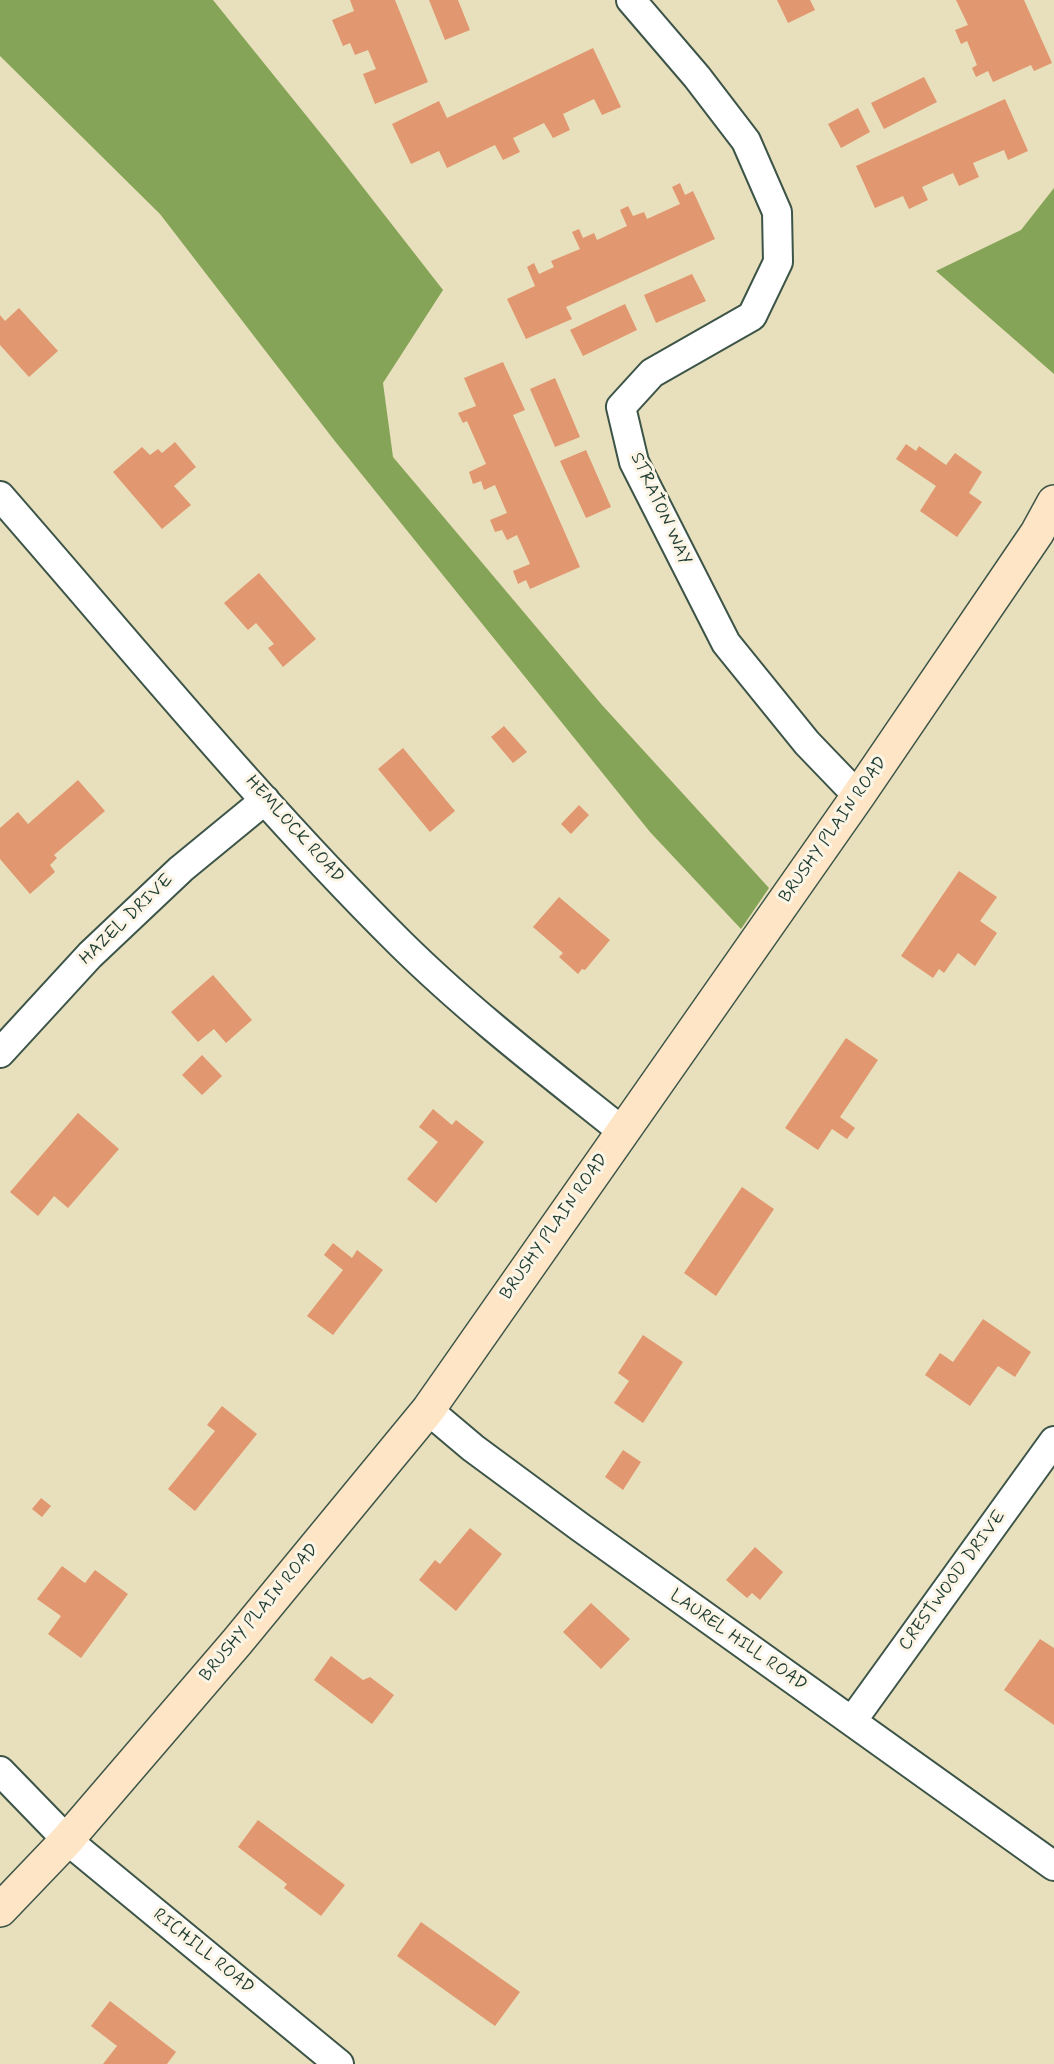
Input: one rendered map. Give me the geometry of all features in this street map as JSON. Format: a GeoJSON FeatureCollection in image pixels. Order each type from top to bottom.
{"type":"FeatureCollection","features":[{"type":"Feature","properties":{"kind":"main road","name":"BRUSHY PLAIN ROAD"},"geometry":{"type":"LineString","coordinates":[[0,1910],[67,1840],[237,1642],[428,1410],[858,796],[1037,533],[1054,502]]}},
{"type":"Feature","properties":{"kind":"street","name":"STRATON WAY"},"geometry":{"type":"LineString","coordinates":[[631,0],[746,141],[777,212],[778,262],[752,316],[652,373],[621,407],[634,462],[726,642],[807,742],[858,796]]}},
{"type":"Feature","properties":{"kind":"street","name":"HEMLOCK ROAD"},"geometry":{"type":"LineString","coordinates":[[0,496],[265,800],[403,945],[484,1019],[622,1131]]}},
{"type":"Feature","properties":{"kind":"street","name":"HAZEL DRIVE"},"geometry":{"type":"LineString","coordinates":[[0,1053],[90,955],[181,869],[265,800]]}},
{"type":"Feature","properties":{"kind":"street","name":"LAUREL HILL ROAD"},"geometry":{"type":"LineString","coordinates":[[428,1410],[473,1448],[580,1527],[1054,1866]]}},
{"type":"Feature","properties":{"kind":"street","name":"CRESTWOOD DRIVE"},"geometry":{"type":"LineString","coordinates":[[852,1721],[1054,1441]]}},
{"type":"Feature","properties":{"kind":"street","name":"RICHILL ROAD"},"geometry":{"type":"LineString","coordinates":[[0,1771],[67,1840],[339,2064]]}},
{"type":"Feature","properties":{"kind":"green space"},"geometry":{"type":"Polygon","coordinates":[[[0,0],[213,0],[330,145],[443,290],[383,383],[393,457],[602,705],[769,888],[741,929],[650,832],[334,440],[160,214],[0,56],[0,0]]]}},
{"type":"Feature","properties":{"kind":"green space"},"geometry":{"type":"Polygon","coordinates":[[[1054,188],[1054,374],[936,271],[1021,230],[1054,188]]]}},
{"type":"Feature","properties":{"kind":"building"},"geometry":{"type":"Polygon","coordinates":[[[350,0],[395,0],[428,82],[375,104],[363,74],[376,69],[368,50],[355,55],[350,43],[343,46],[332,20],[354,11],[350,0]]]}},
{"type":"Feature","properties":{"kind":"building"},"geometry":{"type":"Polygon","coordinates":[[[429,0],[458,0],[470,30],[445,40],[429,0]]]}},
{"type":"Feature","properties":{"kind":"building"},"geometry":{"type":"Polygon","coordinates":[[[777,0],[810,0],[815,10],[788,23],[777,0]]]}},
{"type":"Feature","properties":{"kind":"building"},"geometry":{"type":"Polygon","coordinates":[[[956,0],[1024,0],[1052,63],[1034,71],[1031,65],[993,82],[988,71],[976,77],[972,68],[977,65],[967,41],[961,44],[955,30],[968,25],[956,0]]]}},
{"type":"Feature","properties":{"kind":"building"},"geometry":{"type":"Polygon","coordinates":[[[593,48],[621,107],[602,115],[594,99],[563,114],[570,130],[553,138],[544,123],[513,138],[520,152],[503,160],[495,145],[447,168],[439,151],[411,164],[392,124],[439,101],[447,118],[593,48]]]}},
{"type":"Feature","properties":{"kind":"building"},"geometry":{"type":"Polygon","coordinates":[[[924,77],[937,102],[884,129],[871,103],[924,77]]]}},
{"type":"Feature","properties":{"kind":"building"},"geometry":{"type":"Polygon","coordinates":[[[1005,99],[1028,151],[1008,160],[1004,150],[973,163],[979,177],[959,186],[953,173],[922,187],[928,200],[909,209],[903,196],[875,208],[856,166],[1005,99]]]}},
{"type":"Feature","properties":{"kind":"building"},"geometry":{"type":"Polygon","coordinates":[[[858,108],[870,132],[841,148],[828,124],[858,108]]]}},
{"type":"Feature","properties":{"kind":"building"},"geometry":{"type":"Polygon","coordinates":[[[680,183],[685,195],[693,191],[715,239],[566,307],[572,319],[526,339],[507,299],[535,286],[527,267],[534,263],[539,274],[554,267],[551,261],[580,249],[572,232],[579,229],[583,238],[594,233],[597,240],[627,226],[620,210],[628,206],[633,216],[644,212],[647,219],[680,204],[672,187],[680,183]]]}},
{"type":"Feature","properties":{"kind":"building"},"geometry":{"type":"Polygon","coordinates":[[[692,274],[706,301],[656,323],[644,295],[692,274]]]}},
{"type":"Feature","properties":{"kind":"building"},"geometry":{"type":"Polygon","coordinates":[[[625,304],[637,330],[583,356],[570,330],[625,304]]]}},
{"type":"Feature","properties":{"kind":"building"},"geometry":{"type":"Polygon","coordinates":[[[19,308],[58,351],[29,377],[0,345],[0,315],[5,321],[19,308]]]}},
{"type":"Feature","properties":{"kind":"building"},"geometry":{"type":"Polygon","coordinates":[[[503,362],[525,410],[513,415],[580,567],[530,589],[526,580],[518,584],[513,571],[530,564],[517,535],[507,540],[502,530],[495,532],[490,520],[507,513],[495,485],[484,490],[481,481],[473,484],[469,472],[486,464],[467,421],[463,423],[458,413],[476,406],[464,378],[503,362]]]}},
{"type":"Feature","properties":{"kind":"building"},"geometry":{"type":"Polygon","coordinates":[[[555,378],[580,437],[555,447],[530,389],[555,378]]]}},
{"type":"Feature","properties":{"kind":"building"},"geometry":{"type":"Polygon","coordinates":[[[175,442],[196,467],[174,486],[191,505],[162,529],[113,472],[142,447],[150,455],[158,449],[162,453],[175,442]]]}},
{"type":"Feature","properties":{"kind":"building"},"geometry":{"type":"Polygon","coordinates":[[[906,444],[916,451],[919,446],[946,465],[955,453],[982,472],[969,493],[982,502],[957,537],[920,511],[936,486],[896,459],[906,444]]]}},
{"type":"Feature","properties":{"kind":"building"},"geometry":{"type":"Polygon","coordinates":[[[586,450],[611,507],[586,518],[560,461],[586,450]]]}},
{"type":"Feature","properties":{"kind":"building"},"geometry":{"type":"Polygon","coordinates":[[[259,573],[316,639],[283,667],[268,648],[274,644],[256,623],[248,630],[224,603],[259,573]]]}},
{"type":"Feature","properties":{"kind":"building"},"geometry":{"type":"Polygon","coordinates":[[[504,726],[527,752],[513,763],[491,737],[504,726]]]}},
{"type":"Feature","properties":{"kind":"building"},"geometry":{"type":"Polygon","coordinates":[[[403,748],[455,811],[430,832],[378,769],[403,748]]]}},
{"type":"Feature","properties":{"kind":"building"},"geometry":{"type":"Polygon","coordinates":[[[78,780],[105,811],[54,855],[57,858],[50,865],[55,872],[30,894],[0,859],[0,828],[18,812],[28,824],[78,780]]]}},
{"type":"Feature","properties":{"kind":"building"},"geometry":{"type":"Polygon","coordinates":[[[579,805],[589,815],[571,834],[561,824],[579,805]]]}},
{"type":"Feature","properties":{"kind":"building"},"geometry":{"type":"Polygon","coordinates":[[[959,871],[997,897],[980,921],[997,933],[975,966],[958,953],[944,973],[939,969],[933,978],[901,956],[959,871]]]}},
{"type":"Feature","properties":{"kind":"building"},"geometry":{"type":"Polygon","coordinates":[[[559,897],[610,940],[585,970],[582,969],[578,974],[559,957],[563,953],[533,927],[559,897]]]}},
{"type":"Feature","properties":{"kind":"building"},"geometry":{"type":"Polygon","coordinates":[[[213,975],[252,1020],[226,1043],[214,1029],[198,1042],[171,1012],[213,975]]]}},
{"type":"Feature","properties":{"kind":"building"},"geometry":{"type":"Polygon","coordinates":[[[846,1038],[878,1060],[840,1117],[855,1128],[847,1139],[832,1129],[818,1150],[785,1128],[846,1038]]]}},
{"type":"Feature","properties":{"kind":"building"},"geometry":{"type":"Polygon","coordinates":[[[202,1055],[222,1076],[202,1095],[182,1075],[202,1055]]]}},
{"type":"Feature","properties":{"kind":"building"},"geometry":{"type":"Polygon","coordinates":[[[433,1109],[452,1125],[456,1120],[484,1142],[436,1203],[407,1179],[438,1142],[419,1127],[433,1109]]]}},
{"type":"Feature","properties":{"kind":"building"},"geometry":{"type":"Polygon","coordinates":[[[78,1113],[119,1149],[68,1208],[54,1196],[38,1216],[10,1192],[78,1113]]]}},
{"type":"Feature","properties":{"kind":"building"},"geometry":{"type":"Polygon","coordinates":[[[742,1187],[774,1209],[716,1296],[684,1273],[742,1187]]]}},
{"type":"Feature","properties":{"kind":"building"},"geometry":{"type":"Polygon","coordinates":[[[333,1243],[352,1258],[357,1250],[383,1270],[333,1335],[307,1316],[343,1270],[324,1255],[333,1243]]]}},
{"type":"Feature","properties":{"kind":"building"},"geometry":{"type":"Polygon","coordinates":[[[983,1319],[1031,1352],[1015,1377],[998,1366],[970,1406],[925,1375],[940,1353],[953,1362],[983,1319]]]}},
{"type":"Feature","properties":{"kind":"building"},"geometry":{"type":"Polygon","coordinates":[[[643,1335],[683,1362],[643,1423],[614,1403],[629,1381],[618,1373],[643,1335]]]}},
{"type":"Feature","properties":{"kind":"building"},"geometry":{"type":"Polygon","coordinates":[[[222,1406],[257,1434],[195,1511],[168,1489],[215,1431],[207,1425],[222,1406]]]}},
{"type":"Feature","properties":{"kind":"building"},"geometry":{"type":"Polygon","coordinates":[[[623,1450],[641,1462],[623,1490],[605,1477],[623,1450]]]}},
{"type":"Feature","properties":{"kind":"building"},"geometry":{"type":"Polygon","coordinates":[[[41,1498],[51,1506],[42,1517],[32,1509],[41,1498]]]}},
{"type":"Feature","properties":{"kind":"building"},"geometry":{"type":"Polygon","coordinates":[[[470,1528],[502,1554],[456,1611],[419,1580],[435,1560],[440,1564],[470,1528]]]}},
{"type":"Feature","properties":{"kind":"building"},"geometry":{"type":"Polygon","coordinates":[[[755,1547],[783,1572],[760,1600],[752,1593],[747,1598],[726,1580],[755,1547]]]}},
{"type":"Feature","properties":{"kind":"building"},"geometry":{"type":"Polygon","coordinates":[[[62,1566],[85,1583],[95,1570],[128,1594],[81,1658],[48,1634],[61,1616],[37,1599],[62,1566]]]}},
{"type":"Feature","properties":{"kind":"building"},"geometry":{"type":"Polygon","coordinates":[[[591,1603],[630,1639],[601,1669],[563,1632],[591,1603]]]}},
{"type":"Feature","properties":{"kind":"building"},"geometry":{"type":"Polygon","coordinates":[[[1040,1639],[1054,1648],[1054,1725],[1004,1690],[1040,1639]]]}},
{"type":"Feature","properties":{"kind":"building"},"geometry":{"type":"Polygon","coordinates":[[[331,1656],[363,1680],[370,1677],[394,1695],[372,1724],[314,1680],[331,1656]]]}},
{"type":"Feature","properties":{"kind":"building"},"geometry":{"type":"Polygon","coordinates":[[[258,1820],[345,1885],[321,1916],[284,1888],[287,1884],[238,1847],[258,1820]]]}},
{"type":"Feature","properties":{"kind":"building"},"geometry":{"type":"Polygon","coordinates":[[[421,1922],[520,1992],[495,2026],[397,1956],[421,1922]]]}},
{"type":"Feature","properties":{"kind":"building"},"geometry":{"type":"Polygon","coordinates":[[[110,2001],[176,2052],[167,2064],[103,2064],[117,2046],[91,2026],[110,2001]]]}}]}
